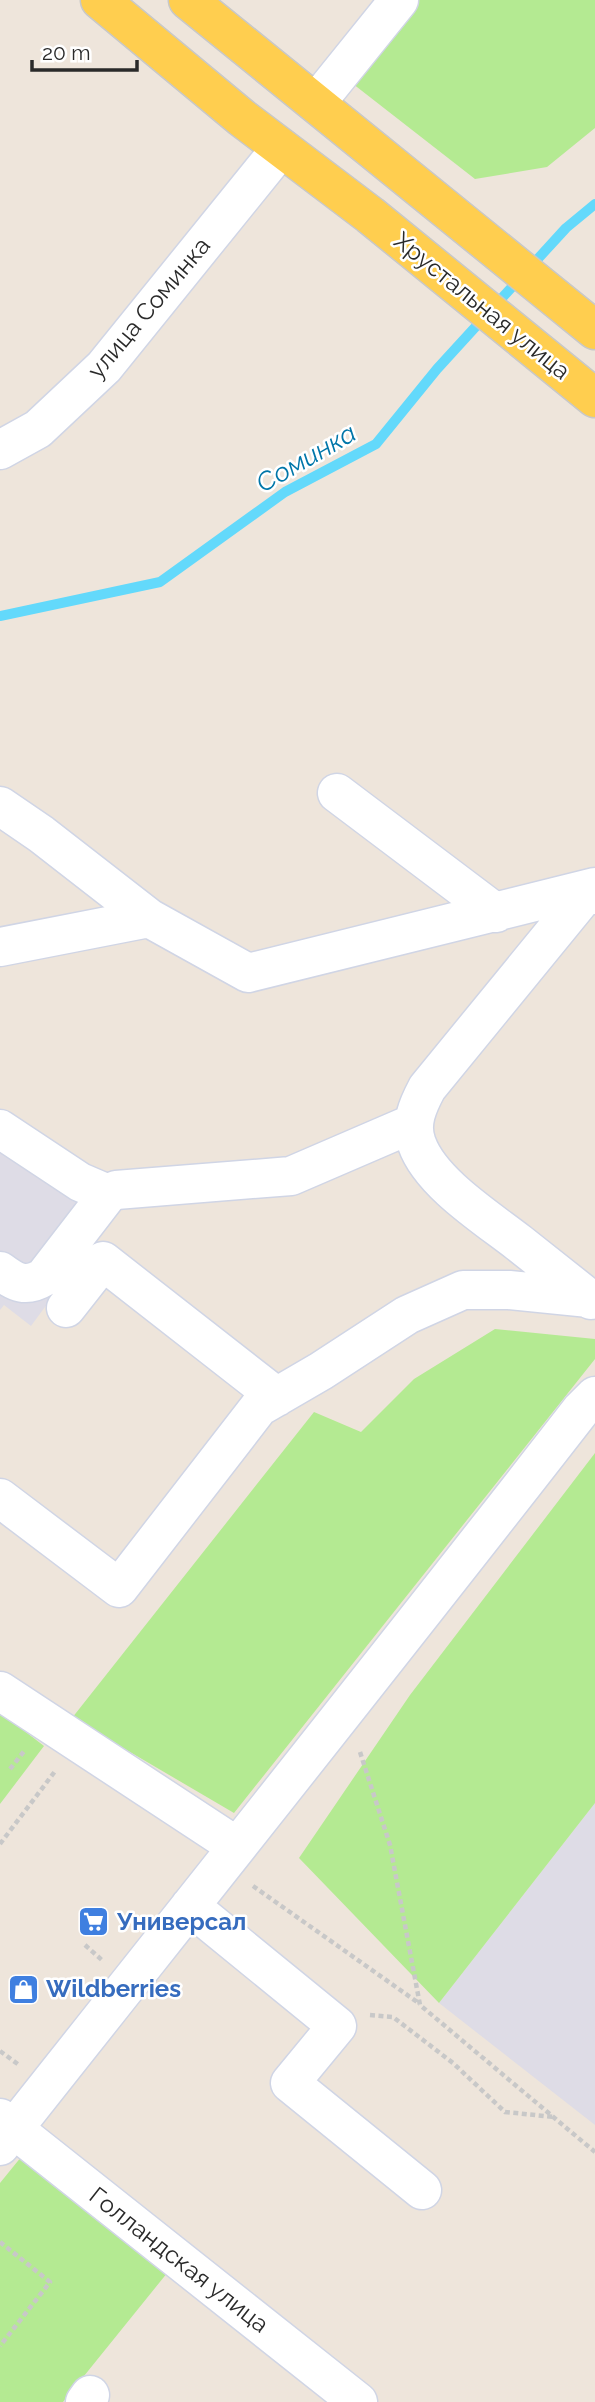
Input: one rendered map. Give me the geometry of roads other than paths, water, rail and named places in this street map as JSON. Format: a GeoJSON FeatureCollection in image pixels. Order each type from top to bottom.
{"type":"FeatureCollection","features":[{"type":"Feature","properties":{"kind":"main road","name":"Хрустальная улица"},"geometry":{"type":"LineString","coordinates":[[100,0],[242,118],[370,215],[595,398]]}},
{"type":"Feature","properties":{"kind":"main road"},"geometry":{"type":"LineString","coordinates":[[188,0],[595,330]]}},
{"type":"Feature","properties":{"kind":"main road"},"geometry":{"type":"LineString","coordinates":[[242,118],[261,123],[280,121],[297,116],[316,103]]}},
{"type":"Feature","properties":{"kind":"main road"},"geometry":{"type":"LineString","coordinates":[[281,148],[294,137],[309,130],[330,127],[352,132]]}},
{"type":"Feature","properties":{"kind":"street"},"geometry":{"type":"LineString","coordinates":[[316,103],[399,0]]}},
{"type":"Feature","properties":{"kind":"street","name":"улица Соминка"},"geometry":{"type":"LineString","coordinates":[[0,450],[38,429],[104,367],[281,148]]}},
{"type":"Feature","properties":{"kind":"street"},"geometry":{"type":"LineString","coordinates":[[337,793],[496,913]]}},
{"type":"Feature","properties":{"kind":"street"},"geometry":{"type":"LineString","coordinates":[[0,806],[41,834],[149,918],[248,973],[593,891]]}},
{"type":"Feature","properties":{"kind":"street"},"geometry":{"type":"LineString","coordinates":[[592,1301],[454,1193],[423,1158],[415,1141],[414,1123],[418,1105],[427,1088],[593,891]]}},
{"type":"Feature","properties":{"kind":"street"},"geometry":{"type":"LineString","coordinates":[[0,947],[149,918]]}},
{"type":"Feature","properties":{"kind":"street"},"geometry":{"type":"LineString","coordinates":[[0,1272],[19,1284],[29,1284],[44,1277],[108,1194],[116,1190],[291,1176],[414,1123]]}},
{"type":"Feature","properties":{"kind":"street"},"geometry":{"type":"LineString","coordinates":[[0,1129],[80,1182],[108,1194]]}},
{"type":"Feature","properties":{"kind":"street"},"geometry":{"type":"LineString","coordinates":[[66,1308],[103,1261],[277,1397]]}},
{"type":"Feature","properties":{"kind":"street"},"geometry":{"type":"LineString","coordinates":[[0,1497],[119,1588],[259,1408],[407,1315],[463,1290],[509,1290],[592,1301]]}},
{"type":"Feature","properties":{"kind":"street"},"geometry":{"type":"LineString","coordinates":[[5,2131],[347,1711],[581,1410],[595,1396]]}},
{"type":"Feature","properties":{"kind":"street"},"geometry":{"type":"LineString","coordinates":[[0,1691],[79,1742],[229,1855]]}},
{"type":"Feature","properties":{"kind":"street"},"geometry":{"type":"LineString","coordinates":[[190,1906],[337,2026],[290,2083],[422,2190]]}},
{"type":"Feature","properties":{"kind":"street","name":"Голландская улица"},"geometry":{"type":"LineString","coordinates":[[5,2131],[358,2402]]}},
{"type":"Feature","properties":{"kind":"waterway","name":"Соминка"},"geometry":{"type":"LineString","coordinates":[[0,616],[160,582],[285,492],[376,444],[437,369],[566,228],[595,204]]}},
{"type":"Feature","properties":{"kind":"place","name":"Универсал"},"geometry":{"type":"Point","coordinates":[94,1922]}},
{"type":"Feature","properties":{"kind":"place","name":"Wildberries"},"geometry":{"type":"Point","coordinates":[23,1989]}}]}
